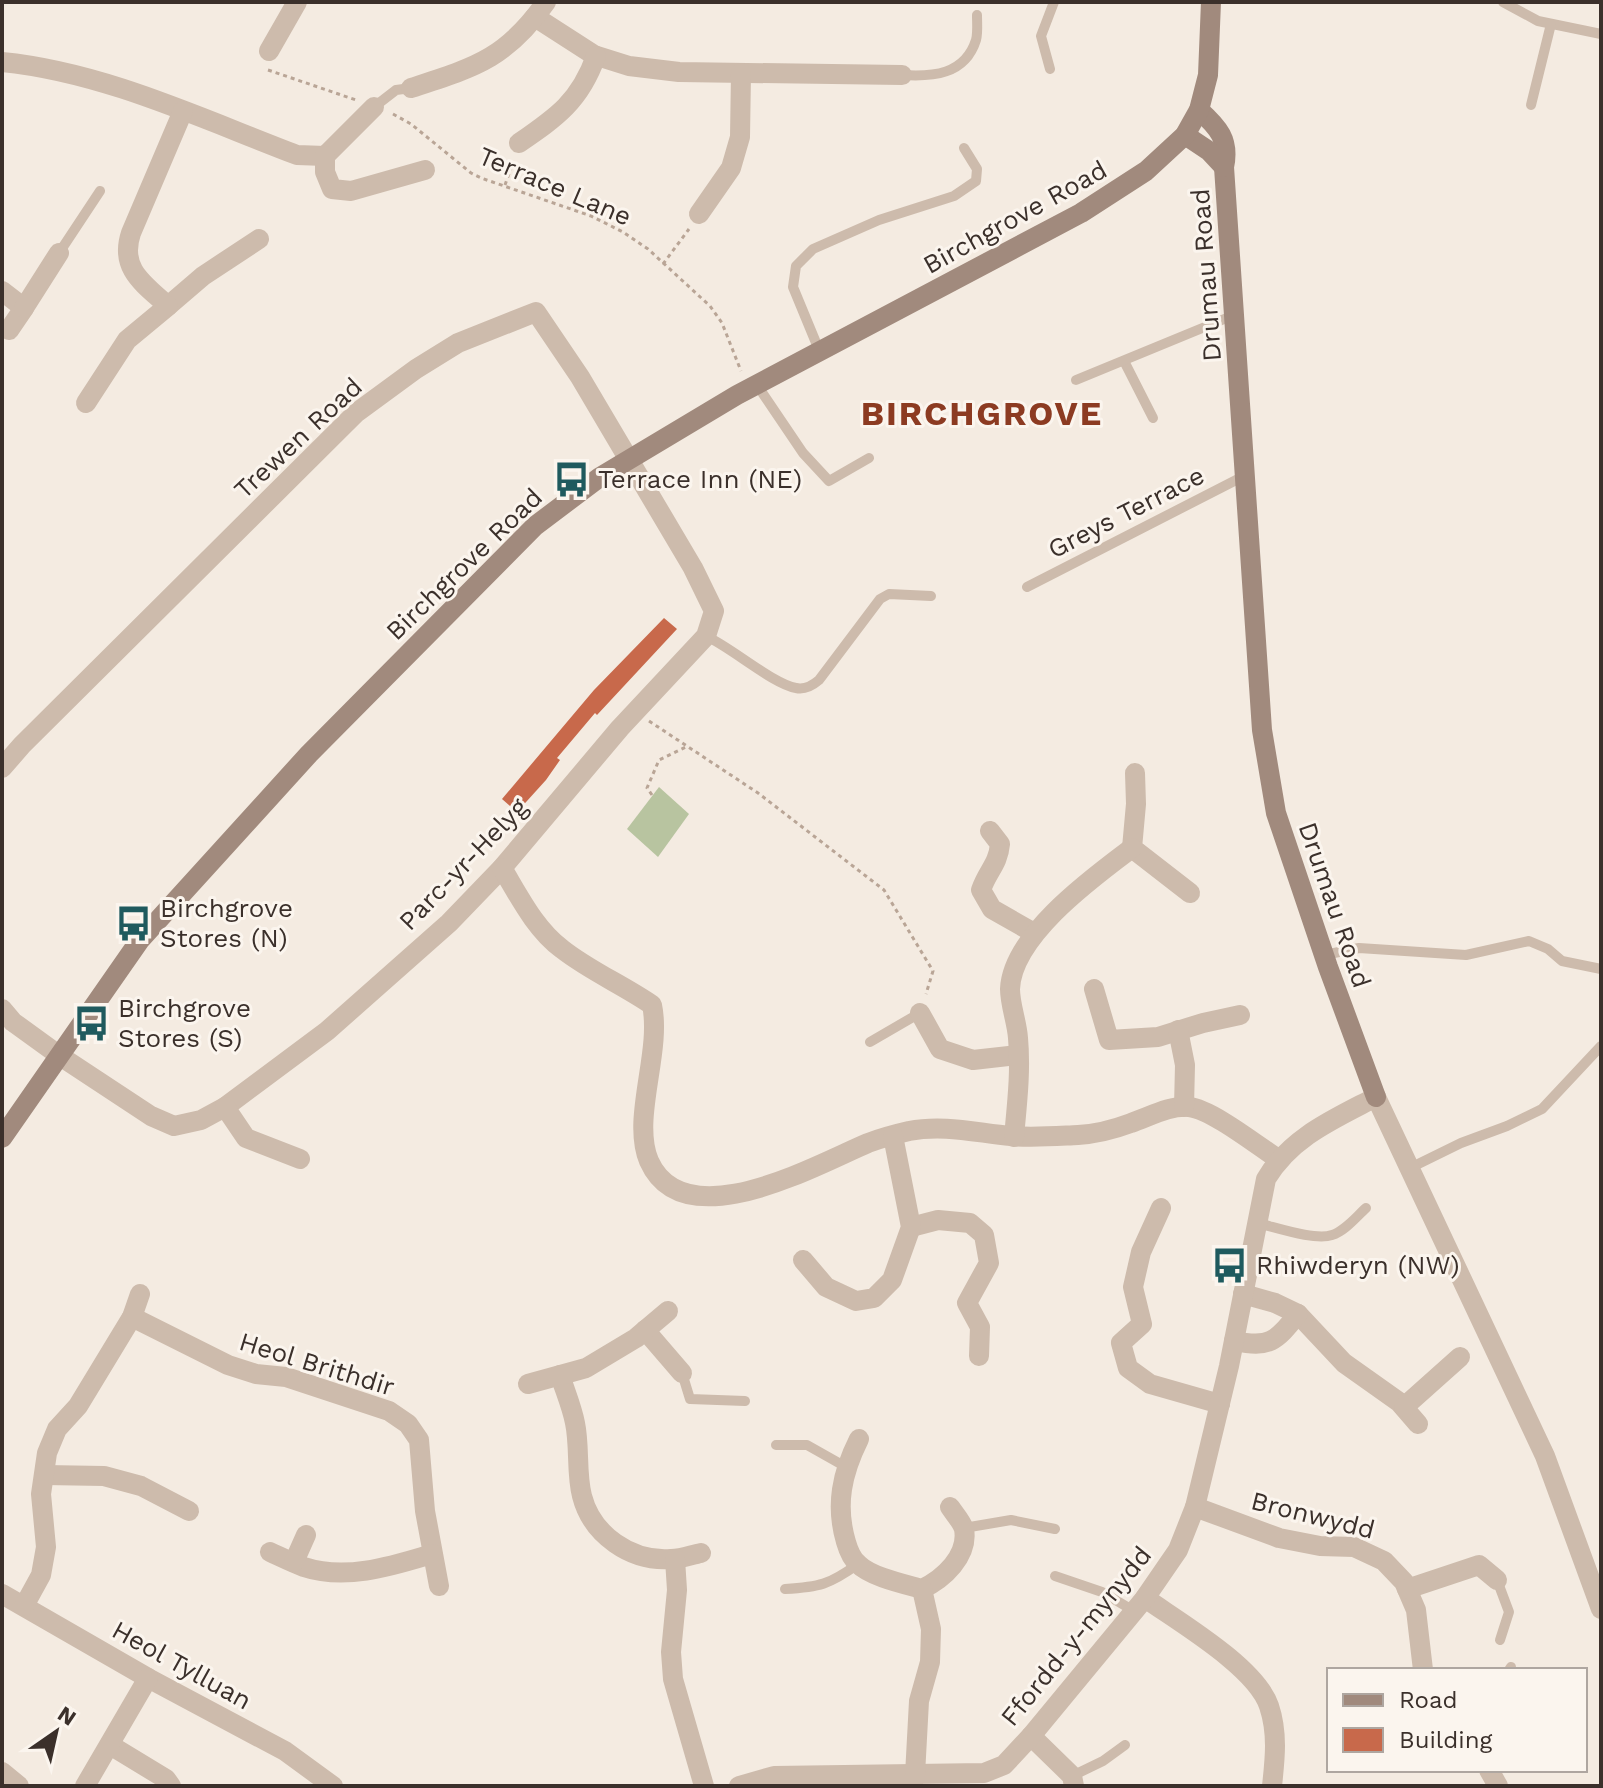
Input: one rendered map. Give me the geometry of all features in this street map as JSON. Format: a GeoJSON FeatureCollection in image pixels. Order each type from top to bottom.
{"type":"FeatureCollection","features":[{"type":"Feature","properties":{"kind":"main road","name":"Birchgrove Road"},"geometry":{"type":"LineString","coordinates":[[2,1138],[140,940],[309,754],[535,526],[600,477],[753,387],[1081,213],[1146,171],[1185,135],[1199,110],[1208,75],[1211,2]]}},
{"type":"Feature","properties":{"kind":"main road","name":"Drumau Road"},"geometry":{"type":"LineString","coordinates":[[1199,110],[1225,140],[1224,167],[1244,476],[1265,743],[1276,813],[1376,1097]]}},
{"type":"Feature","properties":{"kind":"main road","name":"Drumau Road"},"geometry":{"type":"LineString","coordinates":[[1185,135],[1209,151],[1224,167]]}},
{"type":"Feature","properties":{"kind":"street"},"geometry":{"type":"LineString","coordinates":[[269,51],[297,2]]}},
{"type":"Feature","properties":{"kind":"street"},"geometry":{"type":"LineString","coordinates":[[411,88],[464,71],[500,53],[541,10],[596,56],[629,66],[679,72],[902,75]]}},
{"type":"Feature","properties":{"kind":"street"},"geometry":{"type":"LineString","coordinates":[[519,143],[562,113],[578,95],[596,56]]}},
{"type":"Feature","properties":{"kind":"street"},"geometry":{"type":"LineString","coordinates":[[2,62],[23,64],[123,89],[297,155],[325,156]]}},
{"type":"Feature","properties":{"kind":"street"},"geometry":{"type":"LineString","coordinates":[[699,214],[731,168],[740,137],[741,73]]}},
{"type":"Feature","properties":{"kind":"street"},"geometry":{"type":"LineString","coordinates":[[374,107],[325,156],[325,172],[332,189],[351,191],[425,170]]}},
{"type":"Feature","properties":{"kind":"street"},"geometry":{"type":"LineString","coordinates":[[168,306],[138,279],[129,265],[126,246],[183,111]]}},
{"type":"Feature","properties":{"kind":"street"},"geometry":{"type":"LineString","coordinates":[[86,403],[127,340],[203,276],[259,239]]}},
{"type":"Feature","properties":{"kind":"street"},"geometry":{"type":"LineString","coordinates":[[6,336],[59,253]]}},
{"type":"Feature","properties":{"kind":"street"},"geometry":{"type":"LineString","coordinates":[[2,291],[24,308]]}},
{"type":"Feature","properties":{"kind":"street","name":"Trewen Road"},"geometry":{"type":"LineString","coordinates":[[2,768],[356,413],[458,343],[536,312],[580,377],[629,461]]}},
{"type":"Feature","properties":{"kind":"street"},"geometry":{"type":"LineString","coordinates":[[629,461],[693,568],[714,611],[706,636]]}},
{"type":"Feature","properties":{"kind":"street","name":"Parc-yr-Helyg"},"geometry":{"type":"LineString","coordinates":[[60,1056],[151,1116],[174,1126],[201,1120],[225,1107],[327,1031],[449,923],[502,868],[636,711],[706,636]]}},
{"type":"Feature","properties":{"kind":"street"},"geometry":{"type":"LineString","coordinates":[[1014,1137],[1018,1039],[1010,989],[1017,961],[1034,933],[1097,873],[1132,848],[1135,773]]}},
{"type":"Feature","properties":{"kind":"street"},"geometry":{"type":"LineString","coordinates":[[990,831],[1000,844],[999,859],[986,875],[981,890],[992,909],[1034,933]]}},
{"type":"Feature","properties":{"kind":"street"},"geometry":{"type":"LineString","coordinates":[[1132,848],[1190,893]]}},
{"type":"Feature","properties":{"kind":"street"},"geometry":{"type":"LineString","coordinates":[[502,868],[530,914],[559,947],[652,1005],[656,1022],[644,1128],[645,1146],[649,1161],[669,1185],[693,1196],[770,1186],[873,1141],[911,1131],[943,1128],[1014,1137],[1081,1135],[1127,1125],[1184,1107],[1208,1114],[1278,1159]]}},
{"type":"Feature","properties":{"kind":"street"},"geometry":{"type":"LineString","coordinates":[[1094,989],[1109,1040],[1158,1037],[1240,1015]]}},
{"type":"Feature","properties":{"kind":"street"},"geometry":{"type":"LineString","coordinates":[[2,1009],[13,1022],[60,1056]]}},
{"type":"Feature","properties":{"kind":"street"},"geometry":{"type":"LineString","coordinates":[[920,1013],[940,1049],[973,1060],[1018,1055]]}},
{"type":"Feature","properties":{"kind":"street"},"geometry":{"type":"LineString","coordinates":[[1178,1030],[1185,1065],[1184,1107]]}},
{"type":"Feature","properties":{"kind":"street","name":"Ffordd-y-mynydd"},"geometry":{"type":"LineString","coordinates":[[739,1786],[774,1776],[913,1780],[984,1773],[1004,1765],[1031,1736],[1140,1604],[1178,1550],[1195,1507],[1220,1404],[1266,1179],[1278,1159],[1311,1131],[1376,1097]]}},
{"type":"Feature","properties":{"kind":"street","name":"Drumau Road"},"geometry":{"type":"LineString","coordinates":[[1376,1097],[1545,1456],[1601,1609]]}},
{"type":"Feature","properties":{"kind":"street"},"geometry":{"type":"LineString","coordinates":[[225,1107],[246,1138],[300,1159]]}},
{"type":"Feature","properties":{"kind":"street"},"geometry":{"type":"LineString","coordinates":[[803,1260],[826,1287],[856,1301],[874,1298],[892,1280],[911,1227],[893,1136]]}},
{"type":"Feature","properties":{"kind":"street"},"geometry":{"type":"LineString","coordinates":[[1161,1208],[1141,1252],[1133,1287],[1142,1324],[1121,1343],[1128,1368],[1150,1384],[1220,1404]]}},
{"type":"Feature","properties":{"kind":"street"},"geometry":{"type":"LineString","coordinates":[[911,1227],[938,1220],[970,1223],[984,1235],[989,1263],[967,1303],[980,1327],[979,1356]]}},
{"type":"Feature","properties":{"kind":"street"},"geometry":{"type":"LineString","coordinates":[[24,1606],[41,1575],[46,1547],[41,1494],[47,1453],[57,1429],[78,1406],[132,1317],[140,1294]]}},
{"type":"Feature","properties":{"kind":"street"},"geometry":{"type":"LineString","coordinates":[[1243,1294],[1275,1303],[1298,1314],[1344,1363],[1404,1407],[1418,1424]]}},
{"type":"Feature","properties":{"kind":"street"},"geometry":{"type":"LineString","coordinates":[[528,1384],[586,1368],[612,1354],[668,1311]]}},
{"type":"Feature","properties":{"kind":"street"},"geometry":{"type":"LineString","coordinates":[[1234,1341],[1260,1346],[1275,1338],[1298,1314]]}},
{"type":"Feature","properties":{"kind":"street","name":"Heol Brithdir"},"geometry":{"type":"LineString","coordinates":[[132,1317],[228,1365],[256,1374],[286,1377],[389,1411],[408,1424],[419,1440],[425,1511],[439,1586]]}},
{"type":"Feature","properties":{"kind":"street"},"geometry":{"type":"LineString","coordinates":[[645,1330],[682,1373]]}},
{"type":"Feature","properties":{"kind":"street"},"geometry":{"type":"LineString","coordinates":[[1404,1407],[1460,1357]]}},
{"type":"Feature","properties":{"kind":"street"},"geometry":{"type":"LineString","coordinates":[[560,1375],[575,1422],[581,1494],[588,1514],[602,1533],[622,1548],[647,1557],[675,1559],[701,1553]]}},
{"type":"Feature","properties":{"kind":"street"},"geometry":{"type":"LineString","coordinates":[[859,1439],[846,1467],[840,1497],[840,1521],[849,1550],[858,1564],[885,1578],[922,1589],[936,1583],[952,1567],[962,1549],[964,1528],[950,1507]]}},
{"type":"Feature","properties":{"kind":"street"},"geometry":{"type":"LineString","coordinates":[[45,1475],[104,1476],[141,1486],[189,1511]]}},
{"type":"Feature","properties":{"kind":"street","name":"Bronwydd"},"geometry":{"type":"LineString","coordinates":[[1195,1507],[1279,1538],[1320,1546],[1354,1547],[1384,1561],[1404,1582],[1416,1610],[1423,1668]]}},
{"type":"Feature","properties":{"kind":"street"},"geometry":{"type":"LineString","coordinates":[[294,1562],[306,1535]]}},
{"type":"Feature","properties":{"kind":"street"},"geometry":{"type":"LineString","coordinates":[[270,1552],[306,1567],[339,1573],[394,1565],[432,1554]]}},
{"type":"Feature","properties":{"kind":"street"},"geometry":{"type":"LineString","coordinates":[[675,1559],[677,1590],[671,1652],[673,1679],[704,1786]]}},
{"type":"Feature","properties":{"kind":"street"},"geometry":{"type":"LineString","coordinates":[[1407,1589],[1479,1565],[1497,1580]]}},
{"type":"Feature","properties":{"kind":"street"},"geometry":{"type":"LineString","coordinates":[[913,1780],[919,1701],[930,1662],[931,1629],[922,1589]]}},
{"type":"Feature","properties":{"kind":"street","name":"Heol Tylluan"},"geometry":{"type":"LineString","coordinates":[[2,1594],[148,1678],[285,1751],[333,1786]]}},
{"type":"Feature","properties":{"kind":"street"},"geometry":{"type":"LineString","coordinates":[[1140,1604],[1240,1665],[1269,1704],[1277,1747],[1272,1786]]}},
{"type":"Feature","properties":{"kind":"street"},"geometry":{"type":"LineString","coordinates":[[85,1786],[148,1678]]}},
{"type":"Feature","properties":{"kind":"street"},"geometry":{"type":"LineString","coordinates":[[1031,1736],[1073,1781]]}},
{"type":"Feature","properties":{"kind":"street"},"geometry":{"type":"LineString","coordinates":[[110,1745],[166,1779],[171,1786]]}},
{"type":"Feature","properties":{"kind":"street"},"geometry":{"type":"LineString","coordinates":[[2,1772],[19,1786]]}},
{"type":"Feature","properties":{"kind":"lane"},"geometry":{"type":"LineString","coordinates":[[1050,69],[1041,36],[1054,2]]}},
{"type":"Feature","properties":{"kind":"lane"},"geometry":{"type":"LineString","coordinates":[[1503,2],[1538,21],[1601,34]]}},
{"type":"Feature","properties":{"kind":"lane"},"geometry":{"type":"LineString","coordinates":[[902,75],[925,77],[951,72],[967,57],[976,40],[977,15]]}},
{"type":"Feature","properties":{"kind":"lane"},"geometry":{"type":"LineString","coordinates":[[1531,105],[1551,24]]}},
{"type":"Feature","properties":{"kind":"lane"},"geometry":{"type":"LineString","coordinates":[[374,107],[396,90],[411,88]]}},
{"type":"Feature","properties":{"kind":"lane"},"geometry":{"type":"LineString","coordinates":[[819,350],[793,287],[796,266],[813,249],[879,220],[954,196],[976,181],[977,169],[964,148]]}},
{"type":"Feature","properties":{"kind":"lane"},"geometry":{"type":"LineString","coordinates":[[59,253],[100,191]]}},
{"type":"Feature","properties":{"kind":"lane"},"geometry":{"type":"LineString","coordinates":[[1076,380],[1235,314]]}},
{"type":"Feature","properties":{"kind":"lane"},"geometry":{"type":"LineString","coordinates":[[1124,361],[1153,418]]}},
{"type":"Feature","properties":{"kind":"lane"},"geometry":{"type":"LineString","coordinates":[[753,387],[803,453],[829,481],[869,458]]}},
{"type":"Feature","properties":{"kind":"lane","name":"Greys Terrace"},"geometry":{"type":"LineString","coordinates":[[1027,587],[1244,476]]}},
{"type":"Feature","properties":{"kind":"lane"},"geometry":{"type":"LineString","coordinates":[[706,636],[782,683],[798,689],[810,687],[819,680],[880,599],[889,594],[931,596]]}},
{"type":"Feature","properties":{"kind":"lane"},"geometry":{"type":"LineString","coordinates":[[1324,955],[1359,948],[1466,955],[1529,941],[1548,949],[1562,961],[1601,969]]}},
{"type":"Feature","properties":{"kind":"lane"},"geometry":{"type":"LineString","coordinates":[[870,1042],[920,1013]]}},
{"type":"Feature","properties":{"kind":"lane"},"geometry":{"type":"LineString","coordinates":[[1410,1168],[1542,1109],[1601,1046]]}},
{"type":"Feature","properties":{"kind":"lane"},"geometry":{"type":"LineString","coordinates":[[1257,1223],[1308,1235],[1330,1236],[1366,1208]]}},
{"type":"Feature","properties":{"kind":"lane"},"geometry":{"type":"LineString","coordinates":[[682,1373],[690,1399],[745,1401]]}},
{"type":"Feature","properties":{"kind":"lane"},"geometry":{"type":"LineString","coordinates":[[776,1445],[807,1445],[846,1467]]}},
{"type":"Feature","properties":{"kind":"lane"},"geometry":{"type":"LineString","coordinates":[[964,1528],[1011,1520],[1055,1529]]}},
{"type":"Feature","properties":{"kind":"lane"},"geometry":{"type":"LineString","coordinates":[[785,1589],[818,1587],[858,1564]]}},
{"type":"Feature","properties":{"kind":"lane"},"geometry":{"type":"LineString","coordinates":[[1055,1576],[1140,1604]]}},
{"type":"Feature","properties":{"kind":"lane"},"geometry":{"type":"LineString","coordinates":[[1497,1580],[1509,1612],[1500,1640]]}},
{"type":"Feature","properties":{"kind":"lane"},"geometry":{"type":"LineString","coordinates":[[1073,1781],[1125,1745]]}},
{"type":"Feature","properties":{"kind":"path","name":"Terrace Lane"},"geometry":{"type":"LineString","coordinates":[[269,51],[265,68],[374,107],[411,124],[471,173],[591,216],[648,249],[716,315],[753,387]]}},
{"type":"Feature","properties":{"kind":"path"},"geometry":{"type":"LineString","coordinates":[[505,187],[519,143]]}},
{"type":"Feature","properties":{"kind":"path"},"geometry":{"type":"LineString","coordinates":[[663,264],[699,220],[699,214]]}},
{"type":"Feature","properties":{"kind":"path"},"geometry":{"type":"LineString","coordinates":[[636,711],[758,793],[884,890],[933,971],[920,1013]]}},
{"type":"Feature","properties":{"kind":"path"},"geometry":{"type":"LineString","coordinates":[[652,795],[647,788],[659,760],[688,746]]}},
{"type":"Feature","properties":{"kind":"green space"},"geometry":{"type":"Polygon","coordinates":[[[659,787],[689,814],[658,857],[627,829],[659,787]]]}},
{"type":"Feature","properties":{"kind":"building"},"geometry":{"type":"Polygon","coordinates":[[[664,618],[677,629],[597,715],[595,713],[557,758],[560,760],[546,780],[517,812],[502,799],[594,690],[664,618]]]}},
{"type":"Feature","properties":{"kind":"place","name":"Terrace Inn (NE)"},"geometry":{"type":"Point","coordinates":[572,479]}},
{"type":"Feature","properties":{"kind":"place","name":"Birchgrove Stores (N)"},"geometry":{"type":"Point","coordinates":[134,923]}},
{"type":"Feature","properties":{"kind":"place","name":"Birchgrove Stores (S)"},"geometry":{"type":"Point","coordinates":[92,1023]}},
{"type":"Feature","properties":{"kind":"place","name":"Rhiwderyn (NW)"},"geometry":{"type":"Point","coordinates":[1230,1265]}},
{"type":"Feature","properties":{"kind":"district","name":"BIRCHGROVE"},"geometry":{"type":"Point","coordinates":[982,413]}}]}
